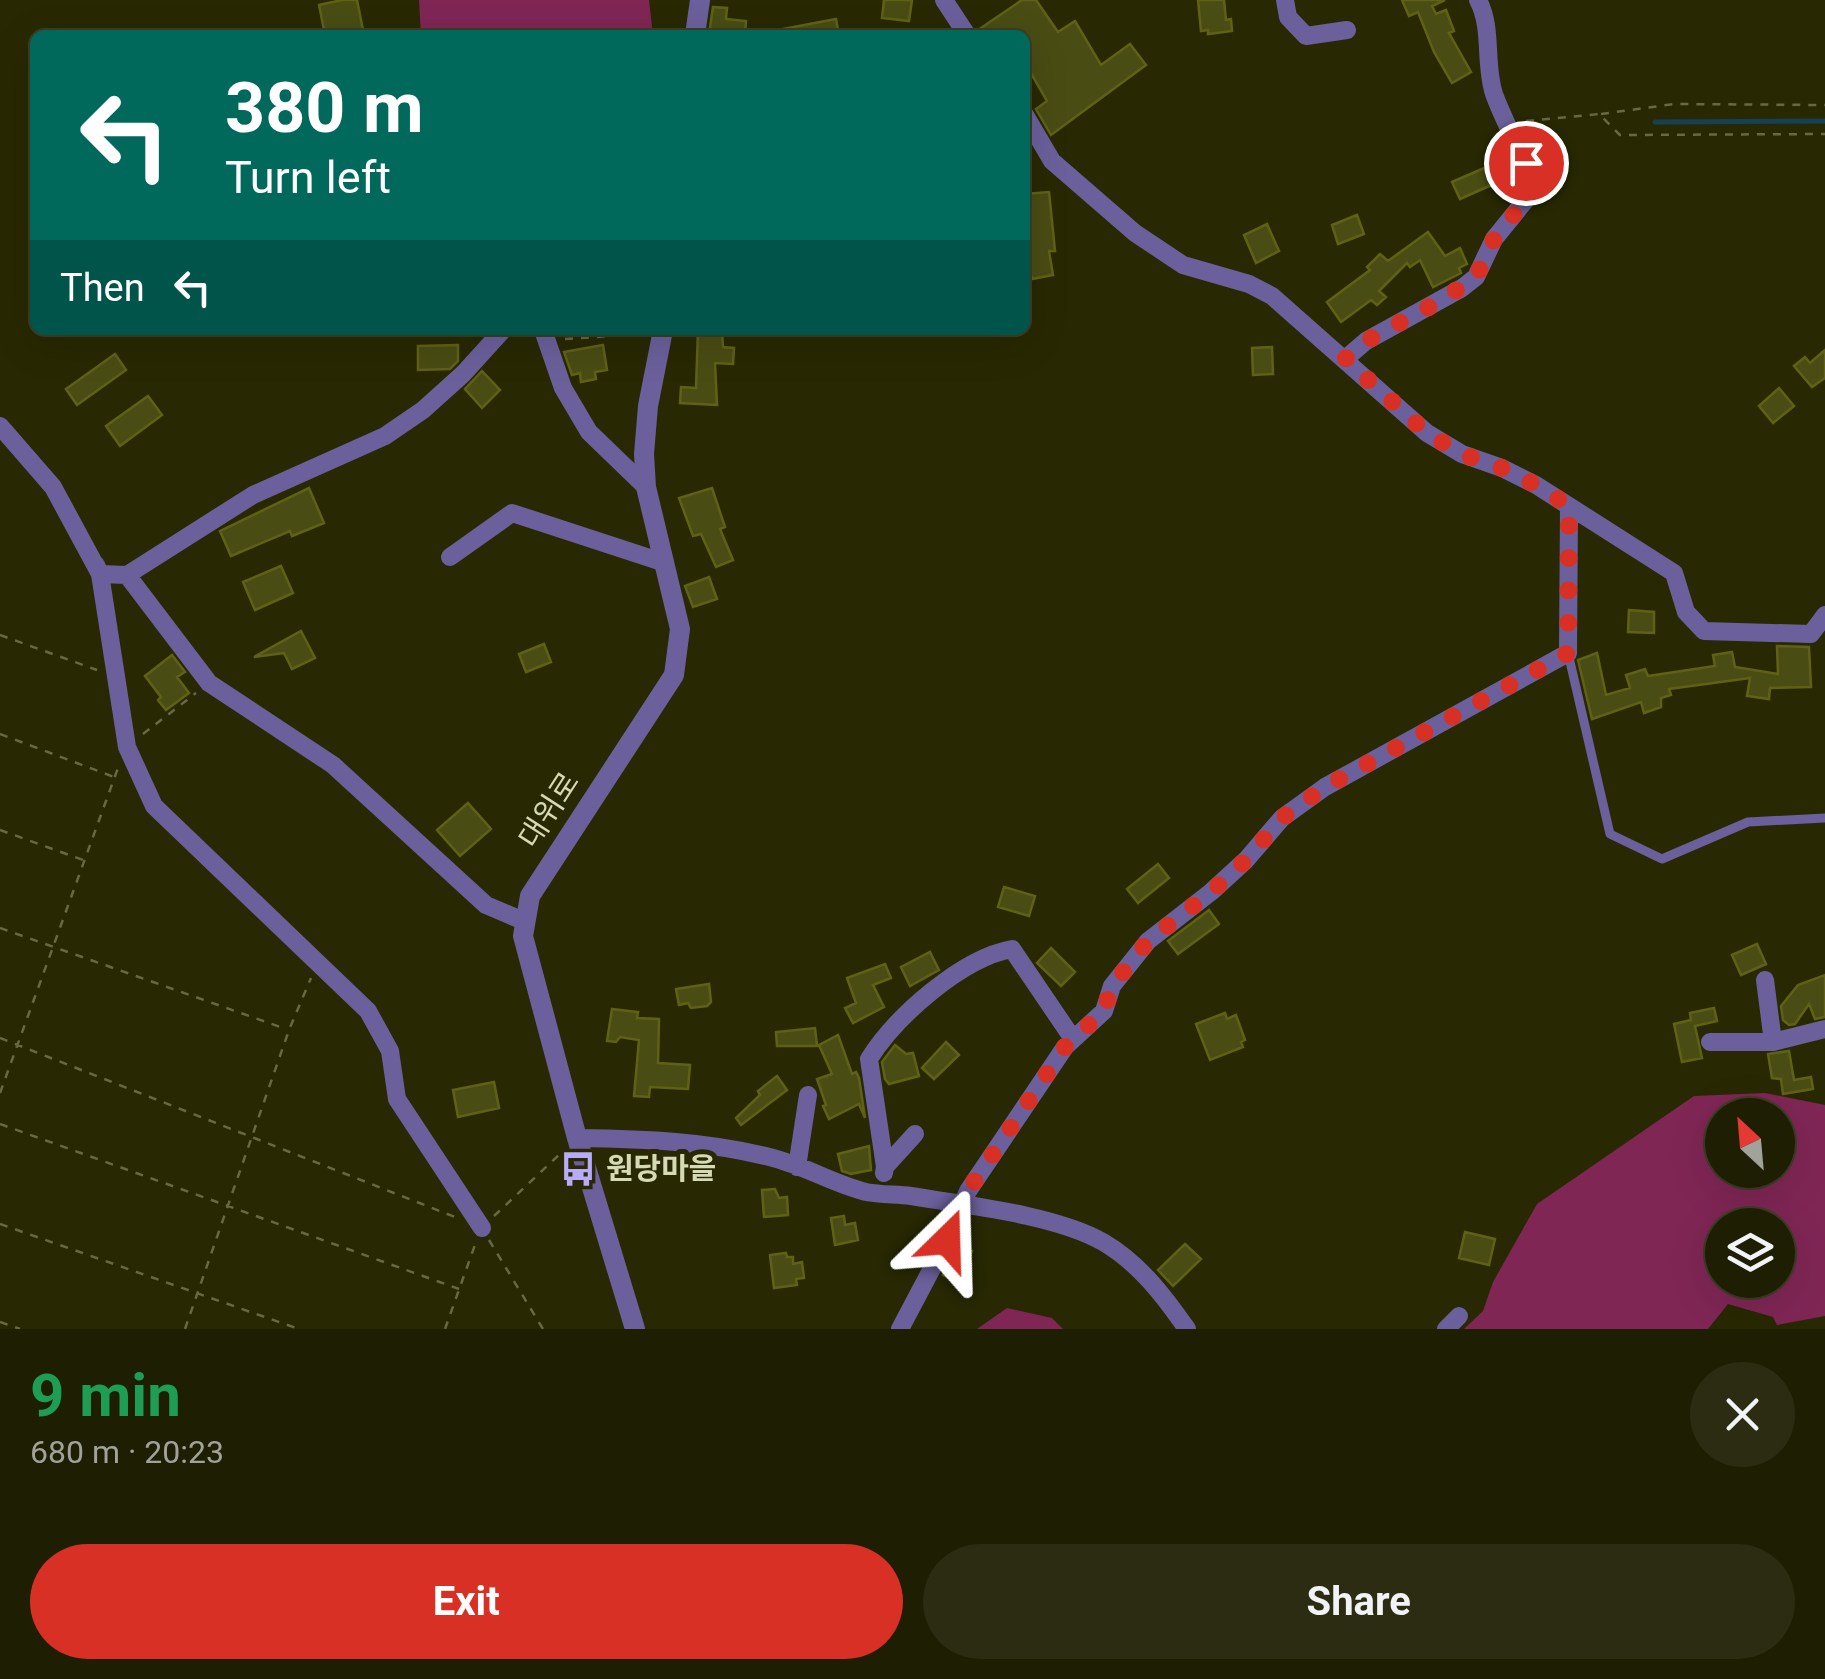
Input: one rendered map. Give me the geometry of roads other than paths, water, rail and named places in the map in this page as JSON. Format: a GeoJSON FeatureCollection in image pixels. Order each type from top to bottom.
{"type":"FeatureCollection","features":[{"type":"Feature","properties":{"kind":"street"},"geometry":{"type":"LineString","coordinates":[[696,30],[700,0]]}},
{"type":"Feature","properties":{"kind":"street"},"geometry":{"type":"LineString","coordinates":[[944,0],[963,30]]}},
{"type":"Feature","properties":{"kind":"street"},"geometry":{"type":"LineString","coordinates":[[1285,0],[1288,18],[1306,36],[1347,30]]}},
{"type":"Feature","properties":{"kind":"street"},"geometry":{"type":"LineString","coordinates":[[1345,359],[1366,341],[1476,277],[1494,239],[1533,191],[1526,163],[1493,91],[1486,46],[1487,17],[1478,0]]}},
{"type":"Feature","properties":{"kind":"street"},"geometry":{"type":"LineString","coordinates":[[1030,124],[1052,161],[1135,233],[1183,266],[1249,284],[1272,296],[1427,433],[1462,454],[1536,485],[1674,573],[1686,612],[1704,631],[1810,634],[1825,614]]}},
{"type":"Feature","properties":{"kind":"street"},"geometry":{"type":"LineString","coordinates":[[100,574],[127,576],[252,495],[385,436],[423,410],[498,335]]}},
{"type":"Feature","properties":{"kind":"street"},"geometry":{"type":"LineString","coordinates":[[545,335],[563,388],[589,432],[646,487]]}},
{"type":"Feature","properties":{"kind":"street","name":"대위로"},"geometry":{"type":"LineString","coordinates":[[635,1329],[577,1138],[523,936],[530,896],[674,675],[680,629],[646,487],[644,454],[648,406],[662,335]]}},
{"type":"Feature","properties":{"kind":"street"},"geometry":{"type":"LineString","coordinates":[[2,426],[53,487],[100,574],[127,747],[154,806],[368,1012],[390,1051],[397,1099],[482,1228]]}},
{"type":"Feature","properties":{"kind":"street"},"geometry":{"type":"LineString","coordinates":[[900,1329],[961,1206],[1011,1127],[1074,1039],[1104,1011],[1112,986],[1148,941],[1246,860],[1282,818],[1325,787],[1568,653],[1569,506]]}},
{"type":"Feature","properties":{"kind":"street"},"geometry":{"type":"LineString","coordinates":[[450,558],[512,513],[665,562]]}},
{"type":"Feature","properties":{"kind":"street"},"geometry":{"type":"LineString","coordinates":[[127,576],[209,683],[334,765],[486,905],[526,922]]}},
{"type":"Feature","properties":{"kind":"street"},"geometry":{"type":"LineString","coordinates":[[882,1194],[885,1167],[869,1059],[884,1034],[938,987],[993,952],[1012,948],[1074,1039]]}},
{"type":"Feature","properties":{"kind":"street"},"geometry":{"type":"LineString","coordinates":[[1765,980],[1773,1042]]}},
{"type":"Feature","properties":{"kind":"street"},"geometry":{"type":"LineString","coordinates":[[1710,1042],[1773,1042],[1825,1030]]}},
{"type":"Feature","properties":{"kind":"street"},"geometry":{"type":"LineString","coordinates":[[796,1167],[808,1095]]}},
{"type":"Feature","properties":{"kind":"street"},"geometry":{"type":"LineString","coordinates":[[885,1167],[915,1134]]}},
{"type":"Feature","properties":{"kind":"street"},"geometry":{"type":"LineString","coordinates":[[577,1138],[716,1144],[779,1159],[831,1182],[882,1194],[1031,1218],[1102,1242],[1133,1264],[1164,1294],[1188,1329]]}},
{"type":"Feature","properties":{"kind":"lane"},"geometry":{"type":"LineString","coordinates":[[1568,653],[1610,834],[1662,859],[1748,822],[1825,818]]}},
{"type":"Feature","properties":{"kind":"waterway"},"geometry":{"type":"LineString","coordinates":[[1655,122],[1825,121]]}},
{"type":"Feature","properties":{"kind":"place","name":"원당마을"},"geometry":{"type":"Point","coordinates":[578,1169]}}]}
